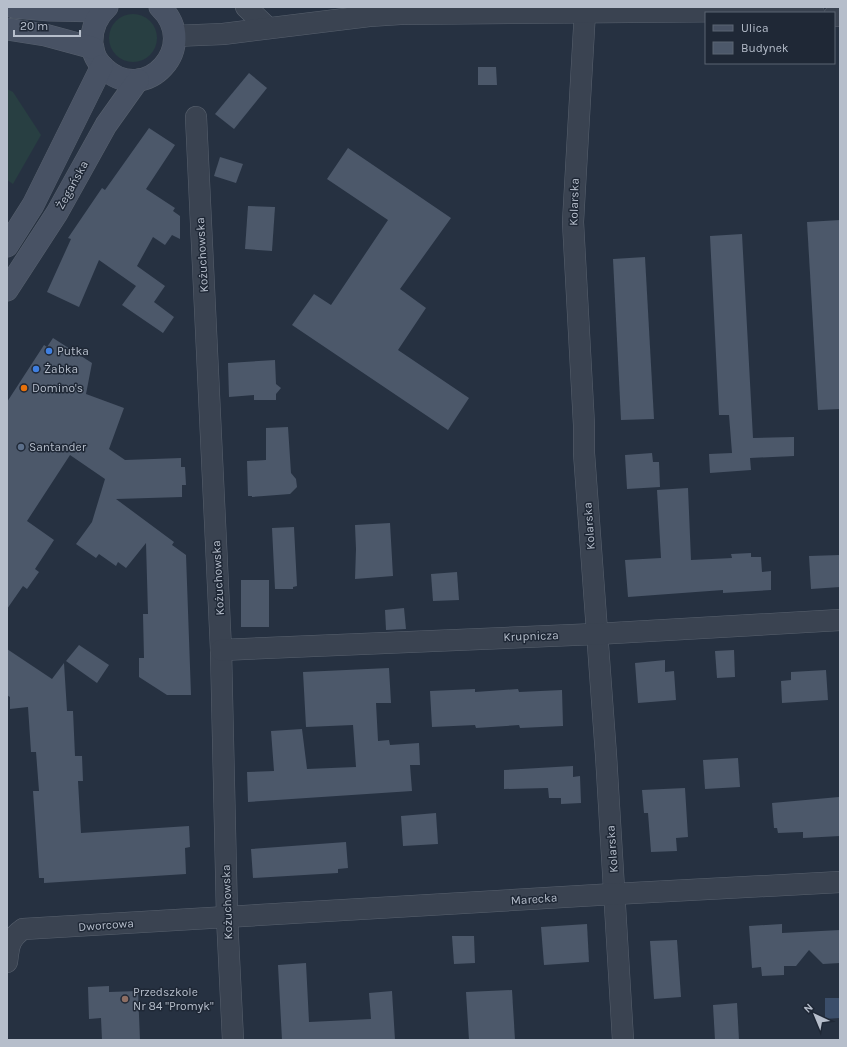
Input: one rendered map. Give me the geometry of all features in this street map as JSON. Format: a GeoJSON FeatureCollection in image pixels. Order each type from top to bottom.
{"type":"FeatureCollection","features":[{"type":"Feature","properties":{"kind":"street"},"geometry":{"type":"LineString","coordinates":[[7,246],[33,205],[98,57],[92,38],[93,29],[104,9],[50,10],[14,7]]}},
{"type":"Feature","properties":{"kind":"street"},"geometry":{"type":"LineString","coordinates":[[246,7],[267,27]]}},
{"type":"Feature","properties":{"kind":"street"},"geometry":{"type":"LineString","coordinates":[[7,29],[45,35],[98,57],[118,78],[138,80],[150,76],[165,65],[174,48],[171,18],[224,34],[267,27],[377,15],[585,11],[782,12]]}},
{"type":"Feature","properties":{"kind":"street","name":"Kolarska"},"geometry":{"type":"LineString","coordinates":[[585,11],[572,222],[584,425],[584,453],[623,1040]]}},
{"type":"Feature","properties":{"kind":"street","name":"Żegańska"},"geometry":{"type":"LineString","coordinates":[[7,290],[57,212],[106,125],[138,80]]}},
{"type":"Feature","properties":{"kind":"street","name":"Kożuchowska"},"geometry":{"type":"LineString","coordinates":[[196,117],[221,650],[227,917],[233,1040]]}},
{"type":"Feature","properties":{"kind":"street","name":"Krupnicza"},"geometry":{"type":"LineString","coordinates":[[221,650],[596,634],[840,620]]}},
{"type":"Feature","properties":{"kind":"street","name":"Marecka"},"geometry":{"type":"LineString","coordinates":[[227,917],[840,882]]}},
{"type":"Feature","properties":{"kind":"street","name":"Dworcowa"},"geometry":{"type":"LineString","coordinates":[[7,962],[9,944],[14,935],[23,929],[227,917]]}},
{"type":"Feature","properties":{"kind":"green space"},"geometry":{"type":"Polygon","coordinates":[[[128,14],[138,14],[147,18],[153,24],[156,29],[156,47],[147,58],[138,62],[128,62],[119,58],[113,52],[109,43],[109,33],[113,24],[119,18],[128,14]]]}},
{"type":"Feature","properties":{"kind":"green space"},"geometry":{"type":"Polygon","coordinates":[[[7,89],[13,92],[41,135],[13,184],[7,180],[7,89]]]}},
{"type":"Feature","properties":{"kind":"water"},"geometry":{"type":"Polygon","coordinates":[[[825,998],[840,998],[840,1018],[825,1019],[825,998]]]}},
{"type":"Feature","properties":{"kind":"building"},"geometry":{"type":"Polygon","coordinates":[[[478,67],[496,67],[497,85],[478,85],[478,67]]]}},
{"type":"Feature","properties":{"kind":"building"},"geometry":{"type":"Polygon","coordinates":[[[249,73],[267,88],[234,129],[215,114],[249,73]]]}},
{"type":"Feature","properties":{"kind":"building"},"geometry":{"type":"Polygon","coordinates":[[[149,128],[175,145],[146,189],[175,208],[173,211],[180,216],[180,239],[172,235],[165,245],[153,237],[137,266],[165,286],[154,302],[174,317],[163,333],[122,305],[136,286],[99,260],[79,307],[47,292],[71,239],[68,238],[102,188],[105,190],[149,128]]]}},
{"type":"Feature","properties":{"kind":"building"},"geometry":{"type":"Polygon","coordinates":[[[348,148],[451,218],[400,289],[426,308],[398,350],[469,398],[448,430],[292,325],[314,294],[331,305],[388,220],[327,179],[348,148]]]}},
{"type":"Feature","properties":{"kind":"building"},"geometry":{"type":"Polygon","coordinates":[[[220,157],[243,164],[236,183],[214,176],[220,157]]]}},
{"type":"Feature","properties":{"kind":"building"},"geometry":{"type":"Polygon","coordinates":[[[248,206],[275,207],[272,251],[245,249],[248,206]]]}},
{"type":"Feature","properties":{"kind":"building"},"geometry":{"type":"Polygon","coordinates":[[[840,220],[840,409],[818,410],[807,222],[840,220]]]}},
{"type":"Feature","properties":{"kind":"building"},"geometry":{"type":"Polygon","coordinates":[[[742,234],[753,438],[794,437],[794,456],[750,458],[751,470],[710,473],[709,454],[732,453],[729,415],[719,415],[710,236],[742,234]]]}},
{"type":"Feature","properties":{"kind":"building"},"geometry":{"type":"Polygon","coordinates":[[[645,257],[654,419],[621,420],[613,259],[645,257]]]}},
{"type":"Feature","properties":{"kind":"building"},"geometry":{"type":"Polygon","coordinates":[[[53,338],[92,363],[86,394],[124,408],[109,449],[125,460],[181,458],[181,467],[185,467],[186,485],[182,485],[182,497],[116,499],[174,542],[172,545],[186,555],[191,695],[167,695],[139,677],[139,658],[144,658],[143,614],[148,614],[146,543],[126,568],[118,562],[116,566],[99,554],[96,558],[76,544],[92,522],[105,479],[70,455],[27,521],[54,540],[35,569],[39,572],[27,589],[23,586],[7,609],[7,402],[44,345],[47,347],[53,338]]]}},
{"type":"Feature","properties":{"kind":"building"},"geometry":{"type":"Polygon","coordinates":[[[275,360],[276,384],[281,388],[276,394],[276,400],[254,400],[254,395],[229,397],[228,363],[275,360]]]}},
{"type":"Feature","properties":{"kind":"building"},"geometry":{"type":"Polygon","coordinates":[[[288,427],[291,473],[296,479],[297,487],[290,494],[248,496],[247,461],[266,460],[266,428],[288,427]]]}},
{"type":"Feature","properties":{"kind":"building"},"geometry":{"type":"Polygon","coordinates":[[[652,453],[653,462],[659,462],[660,487],[627,489],[625,455],[652,453]]]}},
{"type":"Feature","properties":{"kind":"building"},"geometry":{"type":"Polygon","coordinates":[[[688,488],[691,560],[732,558],[731,554],[751,553],[751,557],[761,557],[762,572],[771,571],[771,590],[723,593],[723,590],[628,597],[625,560],[661,558],[657,490],[688,488]]]}},
{"type":"Feature","properties":{"kind":"building"},"geometry":{"type":"Polygon","coordinates":[[[390,523],[393,576],[355,579],[355,525],[390,523]]]}},
{"type":"Feature","properties":{"kind":"building"},"geometry":{"type":"Polygon","coordinates":[[[294,527],[297,586],[293,587],[293,589],[275,589],[272,528],[294,527]]]}},
{"type":"Feature","properties":{"kind":"building"},"geometry":{"type":"Polygon","coordinates":[[[840,555],[840,587],[811,589],[809,556],[840,555]]]}},
{"type":"Feature","properties":{"kind":"building"},"geometry":{"type":"Polygon","coordinates":[[[457,572],[459,600],[433,601],[431,574],[457,572]]]}},
{"type":"Feature","properties":{"kind":"building"},"geometry":{"type":"Polygon","coordinates":[[[241,580],[269,580],[269,627],[241,627],[241,580]]]}},
{"type":"Feature","properties":{"kind":"building"},"geometry":{"type":"Polygon","coordinates":[[[404,608],[406,629],[386,630],[385,610],[404,608]]]}},
{"type":"Feature","properties":{"kind":"building"},"geometry":{"type":"Polygon","coordinates":[[[79,645],[109,665],[97,683],[66,661],[79,645]]]}},
{"type":"Feature","properties":{"kind":"building"},"geometry":{"type":"Polygon","coordinates":[[[7,649],[52,679],[64,663],[67,711],[73,711],[75,756],[82,756],[83,781],[78,781],[81,833],[189,826],[190,847],[185,848],[186,874],[44,883],[44,878],[39,878],[33,791],[39,791],[36,752],[31,752],[28,707],[10,709],[10,697],[7,695],[7,649]]]}},
{"type":"Feature","properties":{"kind":"building"},"geometry":{"type":"Polygon","coordinates":[[[734,650],[735,677],[717,678],[715,651],[734,650]]]}},
{"type":"Feature","properties":{"kind":"building"},"geometry":{"type":"Polygon","coordinates":[[[665,660],[665,672],[674,671],[676,700],[638,703],[635,663],[665,660]]]}},
{"type":"Feature","properties":{"kind":"building"},"geometry":{"type":"Polygon","coordinates":[[[389,668],[391,703],[376,703],[378,741],[389,740],[390,745],[419,743],[420,765],[410,765],[412,791],[248,802],[247,772],[274,771],[271,731],[302,729],[307,769],[356,767],[353,725],[306,727],[303,672],[389,668]]]}},
{"type":"Feature","properties":{"kind":"building"},"geometry":{"type":"Polygon","coordinates":[[[826,670],[828,700],[782,703],[781,681],[791,680],[791,672],[826,670]]]}},
{"type":"Feature","properties":{"kind":"building"},"geometry":{"type":"Polygon","coordinates":[[[475,689],[475,692],[518,689],[519,692],[562,690],[563,726],[520,728],[519,725],[476,728],[475,725],[432,727],[430,691],[475,689]]]}},
{"type":"Feature","properties":{"kind":"building"},"geometry":{"type":"Polygon","coordinates":[[[738,758],[740,787],[705,789],[703,760],[738,758]]]}},
{"type":"Feature","properties":{"kind":"building"},"geometry":{"type":"Polygon","coordinates":[[[573,766],[573,777],[580,776],[581,803],[561,804],[561,798],[549,798],[548,788],[504,789],[504,770],[573,766]]]}},
{"type":"Feature","properties":{"kind":"building"},"geometry":{"type":"Polygon","coordinates":[[[685,788],[688,837],[676,838],[677,851],[651,852],[648,813],[644,813],[642,790],[685,788]]]}},
{"type":"Feature","properties":{"kind":"building"},"geometry":{"type":"Polygon","coordinates":[[[839,797],[840,836],[803,838],[803,832],[778,833],[777,828],[774,828],[772,803],[839,797]]]}},
{"type":"Feature","properties":{"kind":"building"},"geometry":{"type":"Polygon","coordinates":[[[436,813],[438,844],[403,846],[401,816],[436,813]]]}},
{"type":"Feature","properties":{"kind":"building"},"geometry":{"type":"Polygon","coordinates":[[[346,842],[348,868],[338,869],[338,873],[253,878],[251,849],[346,842]]]}},
{"type":"Feature","properties":{"kind":"building"},"geometry":{"type":"Polygon","coordinates":[[[587,924],[589,962],[544,965],[541,927],[587,924]]]}},
{"type":"Feature","properties":{"kind":"building"},"geometry":{"type":"Polygon","coordinates":[[[782,924],[782,933],[840,930],[840,963],[823,964],[809,950],[796,966],[784,966],[784,975],[762,976],[761,967],[752,968],[749,926],[782,924]]]}},
{"type":"Feature","properties":{"kind":"building"},"geometry":{"type":"Polygon","coordinates":[[[452,936],[474,936],[475,963],[454,964],[452,936]]]}},
{"type":"Feature","properties":{"kind":"building"},"geometry":{"type":"Polygon","coordinates":[[[677,940],[681,997],[654,999],[650,941],[677,940]]]}},
{"type":"Feature","properties":{"kind":"building"},"geometry":{"type":"Polygon","coordinates":[[[306,963],[309,1022],[371,1019],[369,993],[392,991],[395,1040],[282,1040],[278,965],[306,963]]]}},
{"type":"Feature","properties":{"kind":"building"},"geometry":{"type":"Polygon","coordinates":[[[109,986],[109,992],[138,991],[140,1040],[102,1040],[101,1018],[89,1019],[88,987],[109,986]]]}},
{"type":"Feature","properties":{"kind":"building"},"geometry":{"type":"Polygon","coordinates":[[[512,990],[515,1040],[469,1040],[466,992],[512,990]]]}},
{"type":"Feature","properties":{"kind":"building"},"geometry":{"type":"Polygon","coordinates":[[[737,1003],[739,1040],[715,1040],[713,1005],[737,1003]]]}},
{"type":"Feature","properties":{"kind":"place","name":"Putka"},"geometry":{"type":"Point","coordinates":[49,351]}},
{"type":"Feature","properties":{"kind":"place","name":"Żabka"},"geometry":{"type":"Point","coordinates":[36,369]}},
{"type":"Feature","properties":{"kind":"place","name":"Domino's"},"geometry":{"type":"Point","coordinates":[24,388]}},
{"type":"Feature","properties":{"kind":"place","name":"Santander"},"geometry":{"type":"Point","coordinates":[21,447]}},
{"type":"Feature","properties":{"kind":"place","name":"Przedszkole Nr 84 \"Promyk\""},"geometry":{"type":"Point","coordinates":[125,999]}}]}
